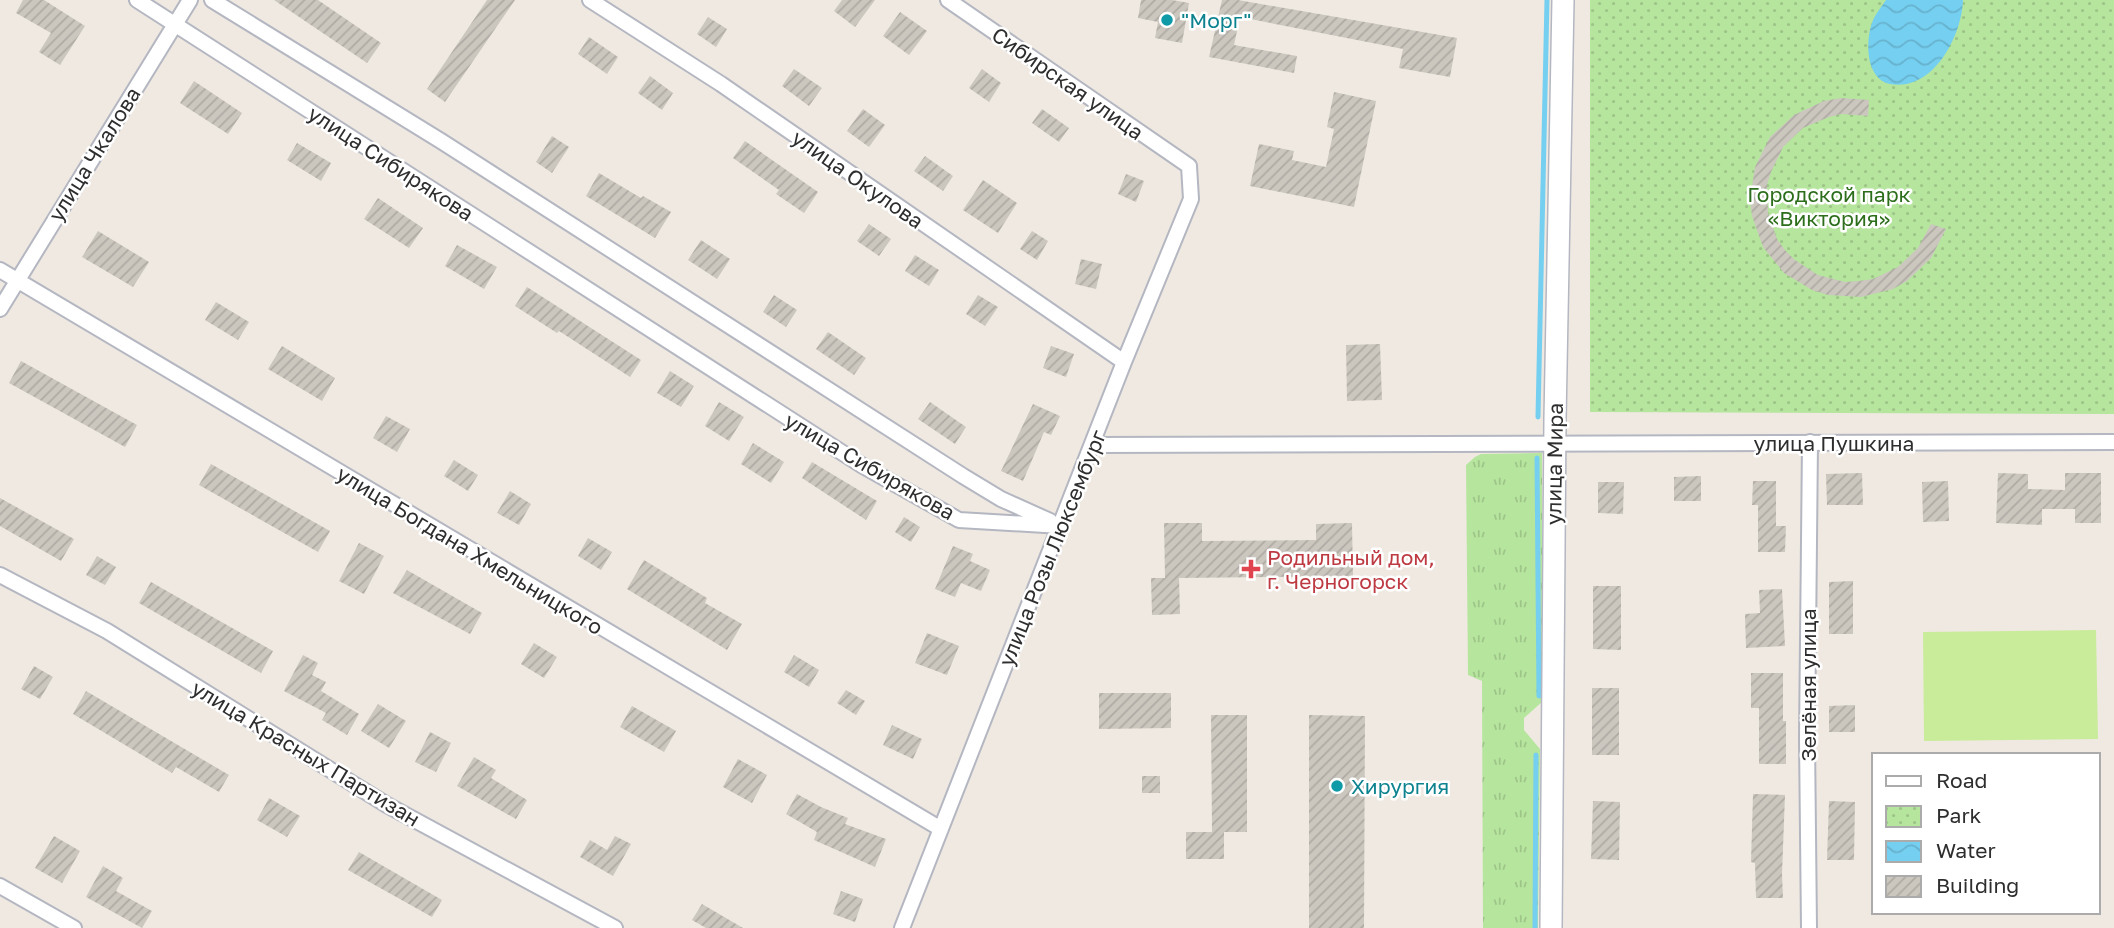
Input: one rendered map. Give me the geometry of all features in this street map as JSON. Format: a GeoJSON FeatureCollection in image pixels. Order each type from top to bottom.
{"type":"FeatureCollection","features":[{"type":"Feature","properties":{"kind":"main road","name":"улица Мира"},"geometry":{"type":"LineString","coordinates":[[1551,928],[1554,443],[1563,0]]}},
{"type":"Feature","properties":{"kind":"street","name":"улица Сибирякова"},"geometry":{"type":"LineString","coordinates":[[137,0],[863,467],[959,520],[1061,526]]}},
{"type":"Feature","properties":{"kind":"street","name":"улица Чкалова"},"geometry":{"type":"LineString","coordinates":[[0,309],[190,0]]}},
{"type":"Feature","properties":{"kind":"street","name":"улица Сибирякова"},"geometry":{"type":"LineString","coordinates":[[212,0],[441,141],[1001,499],[1061,526]]}},
{"type":"Feature","properties":{"kind":"street","name":"улица Окулова"},"geometry":{"type":"LineString","coordinates":[[590,0],[721,84],[1124,362]]}},
{"type":"Feature","properties":{"kind":"street","name":"Сибирская улица"},"geometry":{"type":"LineString","coordinates":[[948,0],[1189,166]]}},
{"type":"Feature","properties":{"kind":"street","name":"улица Розы Люксембург"},"geometry":{"type":"LineString","coordinates":[[902,928],[1124,362],[1191,199],[1189,166]]}},
{"type":"Feature","properties":{"kind":"street","name":"улица Богдана Хмельницкого"},"geometry":{"type":"LineString","coordinates":[[0,270],[941,829]]}},
{"type":"Feature","properties":{"kind":"street","name":"Зелёная улица"},"geometry":{"type":"LineString","coordinates":[[1809,928],[1807,739],[1810,442]]}},
{"type":"Feature","properties":{"kind":"street","name":"улица Пушкина"},"geometry":{"type":"LineString","coordinates":[[1093,445],[2114,442]]}},
{"type":"Feature","properties":{"kind":"street","name":"улица Красных Партизан"},"geometry":{"type":"LineString","coordinates":[[0,575],[107,631],[387,805],[615,928]]}},
{"type":"Feature","properties":{"kind":"street"},"geometry":{"type":"LineString","coordinates":[[0,886],[74,928]]}},
{"type":"Feature","properties":{"kind":"green space","name":"Городской парк «Виктория»"},"geometry":{"type":"Polygon","coordinates":[[[1590,0],[2114,0],[2114,414],[1590,412],[1590,0]]]}},
{"type":"Feature","properties":{"kind":"green space"},"geometry":{"type":"Polygon","coordinates":[[[1542,453],[1542,702],[1524,718],[1524,730],[1540,749],[1538,928],[1483,928],[1482,681],[1468,675],[1466,465],[1481,454],[1542,453]]]}},
{"type":"Feature","properties":{"kind":"green space"},"geometry":{"type":"Polygon","coordinates":[[[2096,630],[2098,739],[1924,741],[1923,632],[2096,630]]]}},
{"type":"Feature","properties":{"kind":"water"},"geometry":{"type":"Polygon","coordinates":[[[1886,0],[1963,0],[1951,45],[1932,70],[1905,84],[1890,84],[1881,80],[1871,66],[1868,45],[1871,26],[1886,0]]]}},
{"type":"Feature","properties":{"kind":"building"},"geometry":{"type":"Polygon","coordinates":[[[23,0],[44,0],[85,26],[60,65],[39,52],[51,33],[16,13],[23,0]]]}},
{"type":"Feature","properties":{"kind":"building"},"geometry":{"type":"Polygon","coordinates":[[[274,0],[318,0],[381,43],[367,63],[274,0]]]}},
{"type":"Feature","properties":{"kind":"building"},"geometry":{"type":"Polygon","coordinates":[[[487,0],[515,0],[445,102],[427,89],[487,0]]]}},
{"type":"Feature","properties":{"kind":"building"},"geometry":{"type":"Polygon","coordinates":[[[842,0],[875,0],[855,27],[834,11],[842,0]]]}},
{"type":"Feature","properties":{"kind":"building","name":"\"Морг\""},"geometry":{"type":"Polygon","coordinates":[[[1141,0],[1189,3],[1182,43],[1155,38],[1158,22],[1138,18],[1141,0]]]}},
{"type":"Feature","properties":{"kind":"building"},"geometry":{"type":"Polygon","coordinates":[[[1222,0],[1238,0],[1457,38],[1450,77],[1399,68],[1403,49],[1240,17],[1234,45],[1297,56],[1294,73],[1209,57],[1222,0]]]}},
{"type":"Feature","properties":{"kind":"building"},"geometry":{"type":"Polygon","coordinates":[[[900,12],[927,31],[909,55],[883,36],[900,12]]]}},
{"type":"Feature","properties":{"kind":"building"},"geometry":{"type":"Polygon","coordinates":[[[708,17],[727,29],[716,47],[697,34],[708,17]]]}},
{"type":"Feature","properties":{"kind":"building"},"geometry":{"type":"Polygon","coordinates":[[[589,37],[618,57],[607,74],[578,54],[589,37]]]}},
{"type":"Feature","properties":{"kind":"building"},"geometry":{"type":"Polygon","coordinates":[[[794,69],[822,88],[809,106],[782,86],[794,69]]]}},
{"type":"Feature","properties":{"kind":"building"},"geometry":{"type":"Polygon","coordinates":[[[982,69],[1001,83],[989,102],[969,88],[982,69]]]}},
{"type":"Feature","properties":{"kind":"building"},"geometry":{"type":"Polygon","coordinates":[[[650,76],[673,93],[662,110],[638,93],[650,76]]]}},
{"type":"Feature","properties":{"kind":"building"},"geometry":{"type":"Polygon","coordinates":[[[194,81],[242,113],[228,134],[180,103],[194,81]]]}},
{"type":"Feature","properties":{"kind":"building"},"geometry":{"type":"Polygon","coordinates":[[[1334,92],[1376,101],[1354,207],[1250,186],[1259,144],[1294,151],[1292,160],[1326,167],[1334,129],[1327,127],[1334,92]]]}},
{"type":"Feature","properties":{"kind":"building"},"geometry":{"type":"Polygon","coordinates":[[[1841,98],[1869,100],[1868,116],[1842,114],[1803,128],[1783,147],[1771,172],[1767,185],[1768,213],[1777,239],[1785,250],[1818,275],[1845,282],[1859,281],[1873,279],[1898,267],[1918,248],[1931,224],[1946,229],[1931,258],[1907,281],[1893,289],[1861,297],[1828,295],[1812,290],[1784,273],[1763,247],[1752,216],[1750,199],[1755,167],[1770,137],[1794,115],[1824,101],[1841,98]]]}},
{"type":"Feature","properties":{"kind":"building"},"geometry":{"type":"Polygon","coordinates":[[[863,109],[885,125],[869,147],[847,131],[863,109]]]}},
{"type":"Feature","properties":{"kind":"building"},"geometry":{"type":"Polygon","coordinates":[[[1042,109],[1069,128],[1059,142],[1032,123],[1042,109]]]}},
{"type":"Feature","properties":{"kind":"building"},"geometry":{"type":"Polygon","coordinates":[[[552,136],[569,147],[552,173],[536,162],[552,136]]]}},
{"type":"Feature","properties":{"kind":"building"},"geometry":{"type":"Polygon","coordinates":[[[745,141],[818,192],[804,213],[776,194],[779,190],[733,158],[745,141]]]}},
{"type":"Feature","properties":{"kind":"building"},"geometry":{"type":"Polygon","coordinates":[[[297,143],[331,163],[321,181],[287,160],[297,143]]]}},
{"type":"Feature","properties":{"kind":"building"},"geometry":{"type":"Polygon","coordinates":[[[925,156],[953,176],[943,191],[914,171],[925,156]]]}},
{"type":"Feature","properties":{"kind":"building"},"geometry":{"type":"Polygon","coordinates":[[[599,173],[671,212],[655,238],[586,196],[599,173]]]}},
{"type":"Feature","properties":{"kind":"building"},"geometry":{"type":"Polygon","coordinates":[[[1126,174],[1144,181],[1136,202],[1118,194],[1126,174]]]}},
{"type":"Feature","properties":{"kind":"building"},"geometry":{"type":"Polygon","coordinates":[[[983,180],[1017,203],[998,233],[963,210],[983,180]]]}},
{"type":"Feature","properties":{"kind":"building"},"geometry":{"type":"Polygon","coordinates":[[[378,198],[423,228],[409,248],[364,219],[378,198]]]}},
{"type":"Feature","properties":{"kind":"building"},"geometry":{"type":"Polygon","coordinates":[[[869,224],[891,239],[879,256],[857,241],[869,224]]]}},
{"type":"Feature","properties":{"kind":"building"},"geometry":{"type":"Polygon","coordinates":[[[98,231],[149,262],[133,287],[82,257],[98,231]]]}},
{"type":"Feature","properties":{"kind":"building"},"geometry":{"type":"Polygon","coordinates":[[[1032,231],[1048,241],[1037,260],[1020,249],[1032,231]]]}},
{"type":"Feature","properties":{"kind":"building"},"geometry":{"type":"Polygon","coordinates":[[[701,240],[730,259],[717,279],[688,260],[701,240]]]}},
{"type":"Feature","properties":{"kind":"building"},"geometry":{"type":"Polygon","coordinates":[[[457,245],[497,267],[484,289],[445,266],[457,245]]]}},
{"type":"Feature","properties":{"kind":"building"},"geometry":{"type":"Polygon","coordinates":[[[915,255],[939,270],[929,286],[905,271],[915,255]]]}},
{"type":"Feature","properties":{"kind":"building"},"geometry":{"type":"Polygon","coordinates":[[[1081,259],[1102,264],[1096,289],[1075,284],[1081,259]]]}},
{"type":"Feature","properties":{"kind":"building"},"geometry":{"type":"Polygon","coordinates":[[[527,287],[641,360],[630,377],[515,306],[527,287]]]}},
{"type":"Feature","properties":{"kind":"building"},"geometry":{"type":"Polygon","coordinates":[[[774,295],[797,310],[786,327],[763,312],[774,295]]]}},
{"type":"Feature","properties":{"kind":"building"},"geometry":{"type":"Polygon","coordinates":[[[978,295],[998,307],[985,326],[966,314],[978,295]]]}},
{"type":"Feature","properties":{"kind":"building"},"geometry":{"type":"Polygon","coordinates":[[[216,302],[249,322],[238,340],[205,320],[216,302]]]}},
{"type":"Feature","properties":{"kind":"building"},"geometry":{"type":"Polygon","coordinates":[[[828,332],[866,358],[854,375],[816,349],[828,332]]]}},
{"type":"Feature","properties":{"kind":"building"},"geometry":{"type":"Polygon","coordinates":[[[1380,344],[1382,400],[1347,401],[1346,345],[1380,344]]]}},
{"type":"Feature","properties":{"kind":"building"},"geometry":{"type":"Polygon","coordinates":[[[282,346],[335,378],[322,401],[268,369],[282,346]]]}},
{"type":"Feature","properties":{"kind":"building"},"geometry":{"type":"Polygon","coordinates":[[[1051,346],[1074,354],[1066,377],[1043,368],[1051,346]]]}},
{"type":"Feature","properties":{"kind":"building"},"geometry":{"type":"Polygon","coordinates":[[[21,361],[137,425],[125,447],[9,383],[21,361]]]}},
{"type":"Feature","properties":{"kind":"building"},"geometry":{"type":"Polygon","coordinates":[[[670,371],[694,386],[681,407],[657,393],[670,371]]]}},
{"type":"Feature","properties":{"kind":"building"},"geometry":{"type":"Polygon","coordinates":[[[719,402],[744,417],[729,441],[705,426],[719,402]]]}},
{"type":"Feature","properties":{"kind":"building"},"geometry":{"type":"Polygon","coordinates":[[[930,402],[966,427],[955,444],[918,419],[930,402]]]}},
{"type":"Feature","properties":{"kind":"building"},"geometry":{"type":"Polygon","coordinates":[[[1033,404],[1060,416],[1051,435],[1044,432],[1023,481],[1001,471],[1033,404]]]}},
{"type":"Feature","properties":{"kind":"building"},"geometry":{"type":"Polygon","coordinates":[[[386,416],[410,429],[397,452],[373,438],[386,416]]]}},
{"type":"Feature","properties":{"kind":"building"},"geometry":{"type":"Polygon","coordinates":[[[753,443],[784,462],[771,483],[741,464],[753,443]]]}},
{"type":"Feature","properties":{"kind":"building"},"geometry":{"type":"Polygon","coordinates":[[[454,460],[478,475],[468,491],[444,476],[454,460]]]}},
{"type":"Feature","properties":{"kind":"building"},"geometry":{"type":"Polygon","coordinates":[[[812,462],[877,501],[866,520],[802,478],[812,462]]]}},
{"type":"Feature","properties":{"kind":"building"},"geometry":{"type":"Polygon","coordinates":[[[211,464],[330,531],[318,552],[199,485],[211,464]]]}},
{"type":"Feature","properties":{"kind":"building"},"geometry":{"type":"Polygon","coordinates":[[[1862,473],[1863,505],[1827,505],[1826,474],[1862,473]]]}},
{"type":"Feature","properties":{"kind":"building"},"geometry":{"type":"Polygon","coordinates":[[[1998,473],[2028,474],[2028,489],[2065,490],[2065,473],[2101,473],[2101,523],[2075,523],[2075,509],[2042,509],[2042,525],[1996,523],[1998,473]]]}},
{"type":"Feature","properties":{"kind":"building"},"geometry":{"type":"Polygon","coordinates":[[[1701,476],[1701,501],[1674,501],[1674,477],[1701,476]]]}},
{"type":"Feature","properties":{"kind":"building"},"geometry":{"type":"Polygon","coordinates":[[[1753,481],[1776,481],[1776,526],[1786,526],[1785,552],[1758,552],[1758,505],[1752,505],[1753,481]]]}},
{"type":"Feature","properties":{"kind":"building"},"geometry":{"type":"Polygon","coordinates":[[[1948,481],[1949,521],[1923,522],[1922,482],[1948,481]]]}},
{"type":"Feature","properties":{"kind":"building"},"geometry":{"type":"Polygon","coordinates":[[[1598,482],[1624,482],[1623,514],[1598,513],[1598,482]]]}},
{"type":"Feature","properties":{"kind":"building"},"geometry":{"type":"Polygon","coordinates":[[[510,491],[531,504],[519,525],[497,513],[510,491]]]}},
{"type":"Feature","properties":{"kind":"building"},"geometry":{"type":"Polygon","coordinates":[[[0,498],[74,539],[61,561],[0,526],[0,498]]]}},
{"type":"Feature","properties":{"kind":"building"},"geometry":{"type":"Polygon","coordinates":[[[904,517],[920,527],[911,542],[895,532],[904,517]]]}},
{"type":"Feature","properties":{"kind":"building","name":"Родильный дом, г. Черногорск"},"geometry":{"type":"Polygon","coordinates":[[[1164,523],[1202,523],[1202,541],[1316,540],[1316,524],[1352,523],[1353,576],[1179,578],[1180,614],[1152,615],[1151,578],[1165,578],[1164,523]]]}},
{"type":"Feature","properties":{"kind":"building"},"geometry":{"type":"Polygon","coordinates":[[[588,538],[612,552],[601,570],[578,556],[588,538]]]}},
{"type":"Feature","properties":{"kind":"building"},"geometry":{"type":"Polygon","coordinates":[[[359,543],[384,556],[364,594],[339,581],[359,543]]]}},
{"type":"Feature","properties":{"kind":"building"},"geometry":{"type":"Polygon","coordinates":[[[953,546],[973,554],[970,561],[990,570],[981,591],[961,583],[955,597],[935,589],[953,546]]]}},
{"type":"Feature","properties":{"kind":"building"},"geometry":{"type":"Polygon","coordinates":[[[97,556],[116,567],[105,585],[86,575],[97,556]]]}},
{"type":"Feature","properties":{"kind":"building"},"geometry":{"type":"Polygon","coordinates":[[[644,560],[707,598],[705,603],[742,624],[727,650],[627,589],[644,560]]]}},
{"type":"Feature","properties":{"kind":"building"},"geometry":{"type":"Polygon","coordinates":[[[407,570],[482,613],[470,634],[393,593],[407,570]]]}},
{"type":"Feature","properties":{"kind":"building"},"geometry":{"type":"Polygon","coordinates":[[[1853,581],[1853,634],[1829,634],[1829,582],[1853,581]]]}},
{"type":"Feature","properties":{"kind":"building"},"geometry":{"type":"Polygon","coordinates":[[[151,582],[273,651],[261,673],[139,603],[151,582]]]}},
{"type":"Feature","properties":{"kind":"building"},"geometry":{"type":"Polygon","coordinates":[[[1593,586],[1621,586],[1621,650],[1593,649],[1593,586]]]}},
{"type":"Feature","properties":{"kind":"building"},"geometry":{"type":"Polygon","coordinates":[[[1782,589],[1785,646],[1746,648],[1745,614],[1760,613],[1759,590],[1782,589]]]}},
{"type":"Feature","properties":{"kind":"building"},"geometry":{"type":"Polygon","coordinates":[[[927,633],[959,646],[947,675],[915,663],[927,633]]]}},
{"type":"Feature","properties":{"kind":"building"},"geometry":{"type":"Polygon","coordinates":[[[534,643],[557,657],[544,678],[521,664],[534,643]]]}},
{"type":"Feature","properties":{"kind":"building"},"geometry":{"type":"Polygon","coordinates":[[[303,655],[318,663],[312,675],[326,682],[321,691],[359,714],[347,735],[322,720],[326,713],[284,691],[303,655]]]}},
{"type":"Feature","properties":{"kind":"building"},"geometry":{"type":"Polygon","coordinates":[[[794,655],[819,670],[809,687],[784,672],[794,655]]]}},
{"type":"Feature","properties":{"kind":"building"},"geometry":{"type":"Polygon","coordinates":[[[34,666],[53,677],[40,699],[21,689],[34,666]]]}},
{"type":"Feature","properties":{"kind":"building"},"geometry":{"type":"Polygon","coordinates":[[[1751,673],[1783,673],[1786,764],[1759,764],[1759,708],[1751,708],[1751,673]]]}},
{"type":"Feature","properties":{"kind":"building"},"geometry":{"type":"Polygon","coordinates":[[[1592,688],[1619,688],[1619,755],[1592,755],[1592,688]]]}},
{"type":"Feature","properties":{"kind":"building"},"geometry":{"type":"Polygon","coordinates":[[[846,690],[865,701],[856,715],[837,703],[846,690]]]}},
{"type":"Feature","properties":{"kind":"building"},"geometry":{"type":"Polygon","coordinates":[[[86,691],[229,775],[219,792],[176,767],[172,773],[73,714],[86,691]]]}},
{"type":"Feature","properties":{"kind":"building"},"geometry":{"type":"Polygon","coordinates":[[[1099,693],[1171,693],[1171,728],[1099,729],[1099,693]]]}},
{"type":"Feature","properties":{"kind":"building"},"geometry":{"type":"Polygon","coordinates":[[[378,704],[406,721],[389,748],[361,731],[378,704]]]}},
{"type":"Feature","properties":{"kind":"building"},"geometry":{"type":"Polygon","coordinates":[[[1855,705],[1855,732],[1829,732],[1829,706],[1855,705]]]}},
{"type":"Feature","properties":{"kind":"building"},"geometry":{"type":"Polygon","coordinates":[[[632,706],[676,731],[664,752],[620,727],[632,706]]]}},
{"type":"Feature","properties":{"kind":"building"},"geometry":{"type":"Polygon","coordinates":[[[1211,715],[1247,715],[1247,832],[1224,832],[1224,859],[1186,859],[1186,832],[1212,832],[1211,715]]]}},
{"type":"Feature","properties":{"kind":"building","name":"Хирургия"},"geometry":{"type":"Polygon","coordinates":[[[1309,715],[1365,716],[1364,928],[1309,928],[1309,715]]]}},
{"type":"Feature","properties":{"kind":"building"},"geometry":{"type":"Polygon","coordinates":[[[892,725],[922,739],[913,759],[883,745],[892,725]]]}},
{"type":"Feature","properties":{"kind":"building"},"geometry":{"type":"Polygon","coordinates":[[[430,732],[451,743],[436,772],[415,762],[430,732]]]}},
{"type":"Feature","properties":{"kind":"building"},"geometry":{"type":"Polygon","coordinates":[[[474,757],[496,770],[491,778],[527,800],[516,819],[457,786],[474,757]]]}},
{"type":"Feature","properties":{"kind":"building"},"geometry":{"type":"Polygon","coordinates":[[[738,759],[767,775],[752,803],[723,787],[738,759]]]}},
{"type":"Feature","properties":{"kind":"building"},"geometry":{"type":"Polygon","coordinates":[[[1142,776],[1160,776],[1160,793],[1142,793],[1142,776]]]}},
{"type":"Feature","properties":{"kind":"building"},"geometry":{"type":"Polygon","coordinates":[[[797,794],[848,818],[845,824],[886,839],[875,867],[814,840],[817,832],[786,814],[797,794]]]}},
{"type":"Feature","properties":{"kind":"building"},"geometry":{"type":"Polygon","coordinates":[[[1753,794],[1785,795],[1783,898],[1756,898],[1755,863],[1751,862],[1753,794]]]}},
{"type":"Feature","properties":{"kind":"building"},"geometry":{"type":"Polygon","coordinates":[[[269,798],[300,816],[287,837],[257,820],[269,798]]]}},
{"type":"Feature","properties":{"kind":"building"},"geometry":{"type":"Polygon","coordinates":[[[1593,801],[1620,802],[1619,860],[1591,859],[1593,801]]]}},
{"type":"Feature","properties":{"kind":"building"},"geometry":{"type":"Polygon","coordinates":[[[1829,801],[1855,802],[1854,860],[1827,860],[1829,801]]]}},
{"type":"Feature","properties":{"kind":"building"},"geometry":{"type":"Polygon","coordinates":[[[54,836],[80,851],[62,883],[35,868],[54,836]]]}},
{"type":"Feature","properties":{"kind":"building"},"geometry":{"type":"Polygon","coordinates":[[[615,836],[631,844],[613,876],[580,857],[590,840],[607,850],[615,836]]]}},
{"type":"Feature","properties":{"kind":"building"},"geometry":{"type":"Polygon","coordinates":[[[359,852],[442,900],[432,917],[348,870],[359,852]]]}},
{"type":"Feature","properties":{"kind":"building"},"geometry":{"type":"Polygon","coordinates":[[[103,866],[123,878],[116,891],[152,911],[142,928],[86,897],[103,866]]]}},
{"type":"Feature","properties":{"kind":"building"},"geometry":{"type":"Polygon","coordinates":[[[841,891],[863,899],[855,922],[833,914],[841,891]]]}},
{"type":"Feature","properties":{"kind":"building"},"geometry":{"type":"Polygon","coordinates":[[[702,904],[743,928],[706,928],[692,920],[702,904]]]}},
{"type":"Feature","properties":{"kind":"waterway"},"geometry":{"type":"LineString","coordinates":[[1538,417],[1547,0]]}},
{"type":"Feature","properties":{"kind":"waterway"},"geometry":{"type":"LineString","coordinates":[[1537,458],[1539,696]]}},
{"type":"Feature","properties":{"kind":"waterway"},"geometry":{"type":"LineString","coordinates":[[1535,928],[1536,755]]}},
{"type":"Feature","properties":{"kind":"place","name":"\"Морг\""},"geometry":{"type":"Point","coordinates":[1167,20]}},
{"type":"Feature","properties":{"kind":"place","name":"Родильный дом, г. Черногорск"},"geometry":{"type":"Point","coordinates":[1251,569]}},
{"type":"Feature","properties":{"kind":"place","name":"Хирургия"},"geometry":{"type":"Point","coordinates":[1337,786]}}]}
